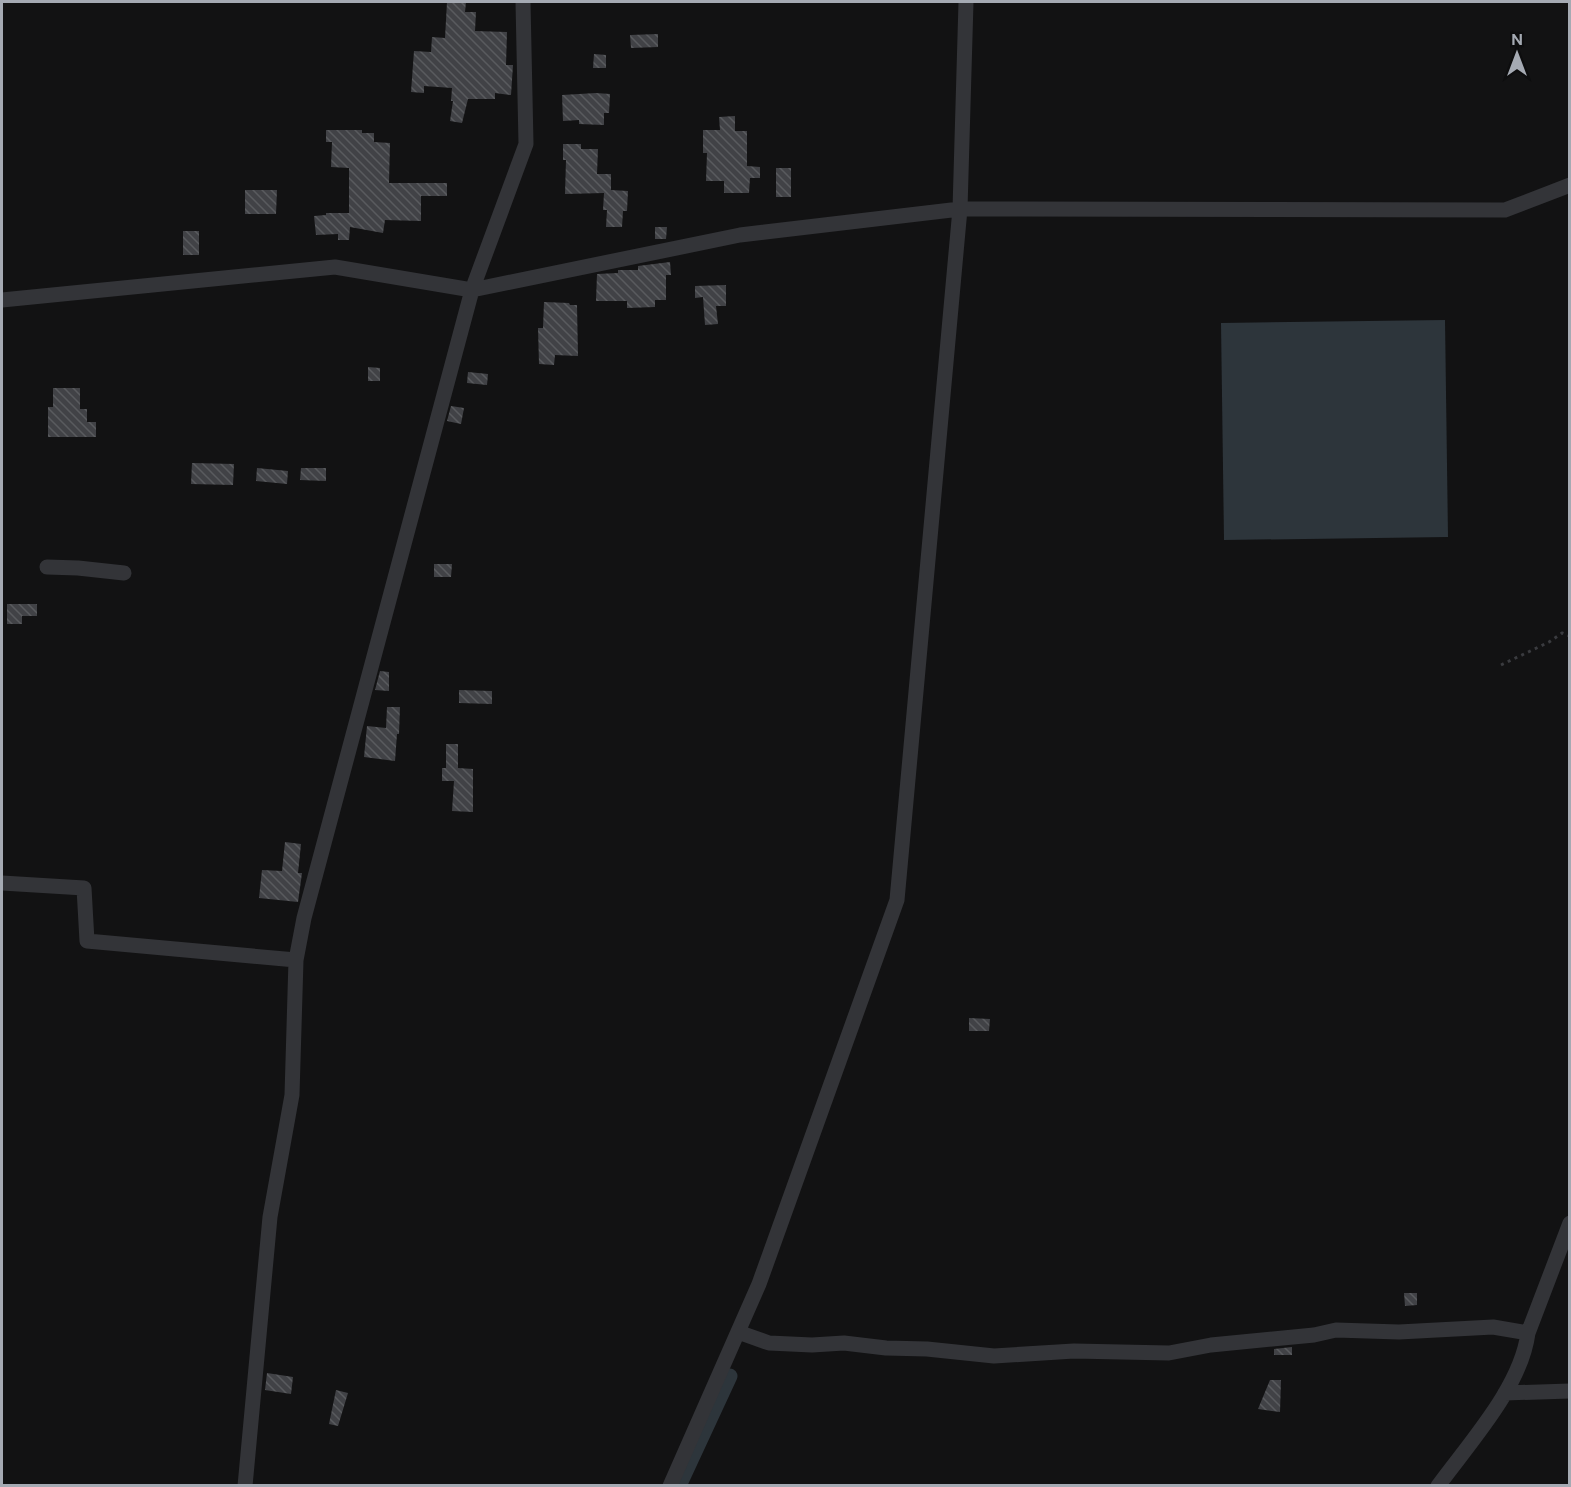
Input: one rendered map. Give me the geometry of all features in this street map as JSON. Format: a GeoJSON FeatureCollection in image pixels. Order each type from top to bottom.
{"type":"FeatureCollection","features":[{"type":"Feature","properties":{"kind":"street"},"geometry":{"type":"LineString","coordinates":[[245,1485],[270,1217],[292,1095],[296,960],[304,918],[472,290],[526,144],[523,2]]}},
{"type":"Feature","properties":{"kind":"street"},"geometry":{"type":"LineString","coordinates":[[670,1485],[759,1284],[897,900],[960,209],[966,2]]}},
{"type":"Feature","properties":{"kind":"street"},"geometry":{"type":"LineString","coordinates":[[2,300],[334,267],[472,290],[740,235],[960,209],[1505,210],[1569,185]]}},
{"type":"Feature","properties":{"kind":"street"},"geometry":{"type":"LineString","coordinates":[[47,567],[124,573]]}},
{"type":"Feature","properties":{"kind":"street"},"geometry":{"type":"LineString","coordinates":[[2,883],[84,888],[87,940],[296,960]]}},
{"type":"Feature","properties":{"kind":"street"},"geometry":{"type":"LineString","coordinates":[[1438,1485],[1505,1393],[1518,1370],[1528,1333],[1569,1223]]}},
{"type":"Feature","properties":{"kind":"street"},"geometry":{"type":"LineString","coordinates":[[738,1332],[769,1343],[812,1346],[844,1342],[886,1348],[927,1349],[994,1356],[1074,1351],[1169,1353],[1211,1345],[1314,1335],[1335,1330],[1399,1332],[1493,1327],[1528,1333]]}},
{"type":"Feature","properties":{"kind":"street"},"geometry":{"type":"LineString","coordinates":[[1505,1393],[1569,1391]]}},
{"type":"Feature","properties":{"kind":"path"},"geometry":{"type":"LineString","coordinates":[[1501,665],[1549,642],[1562,633],[1569,636]]}},
{"type":"Feature","properties":{"kind":"shaded area"},"geometry":{"type":"Polygon","coordinates":[[[1445,320],[1448,537],[1224,540],[1221,323],[1445,320]]]}},
{"type":"Feature","properties":{"kind":"building"},"geometry":{"type":"Polygon","coordinates":[[[447,2],[466,2],[465,12],[476,12],[475,31],[507,32],[506,65],[513,65],[511,95],[495,93],[495,99],[468,99],[462,123],[450,121],[452,88],[424,86],[424,93],[411,92],[414,51],[431,52],[432,37],[445,38],[447,2]]]}},
{"type":"Feature","properties":{"kind":"building"},"geometry":{"type":"Polygon","coordinates":[[[658,34],[658,47],[631,48],[630,35],[658,34]]]}},
{"type":"Feature","properties":{"kind":"building"},"geometry":{"type":"Polygon","coordinates":[[[594,54],[606,55],[606,68],[593,68],[594,54]]]}},
{"type":"Feature","properties":{"kind":"building"},"geometry":{"type":"Polygon","coordinates":[[[610,94],[609,113],[604,113],[604,125],[579,124],[579,120],[563,121],[562,95],[610,94]]]}},
{"type":"Feature","properties":{"kind":"building"},"geometry":{"type":"Polygon","coordinates":[[[735,116],[735,131],[747,131],[747,166],[760,167],[760,178],[750,178],[749,193],[724,193],[724,181],[706,181],[707,153],[703,153],[703,130],[720,130],[719,117],[735,116]]]}},
{"type":"Feature","properties":{"kind":"building"},"geometry":{"type":"Polygon","coordinates":[[[326,130],[362,130],[362,133],[374,133],[374,142],[390,143],[389,183],[447,183],[447,196],[421,196],[421,221],[385,220],[383,233],[350,227],[349,240],[338,240],[338,234],[316,235],[314,216],[326,215],[326,213],[349,213],[349,168],[331,167],[332,142],[326,142],[326,130]]]}},
{"type":"Feature","properties":{"kind":"building"},"geometry":{"type":"Polygon","coordinates":[[[563,144],[581,144],[581,149],[598,149],[597,174],[611,174],[611,190],[628,191],[627,211],[623,211],[622,227],[606,227],[607,210],[603,210],[604,193],[565,194],[566,160],[563,160],[563,144]]]}},
{"type":"Feature","properties":{"kind":"building"},"geometry":{"type":"Polygon","coordinates":[[[776,168],[791,168],[791,197],[776,197],[776,168]]]}},
{"type":"Feature","properties":{"kind":"building"},"geometry":{"type":"Polygon","coordinates":[[[245,190],[277,190],[276,214],[245,214],[245,190]]]}},
{"type":"Feature","properties":{"kind":"building"},"geometry":{"type":"Polygon","coordinates":[[[655,227],[667,227],[666,239],[655,239],[655,227]]]}},
{"type":"Feature","properties":{"kind":"building"},"geometry":{"type":"Polygon","coordinates":[[[183,231],[199,231],[199,255],[183,255],[183,231]]]}},
{"type":"Feature","properties":{"kind":"building"},"geometry":{"type":"Polygon","coordinates":[[[670,262],[671,275],[666,275],[666,300],[655,300],[655,307],[627,308],[627,301],[596,301],[597,274],[618,273],[618,270],[638,270],[638,266],[670,262]]]}},
{"type":"Feature","properties":{"kind":"building"},"geometry":{"type":"Polygon","coordinates":[[[726,285],[726,306],[716,306],[718,324],[705,325],[703,297],[695,298],[695,286],[726,285]]]}},
{"type":"Feature","properties":{"kind":"building"},"geometry":{"type":"Polygon","coordinates":[[[544,302],[577,305],[578,356],[555,355],[554,365],[539,364],[538,328],[543,328],[544,302]]]}},
{"type":"Feature","properties":{"kind":"building"},"geometry":{"type":"Polygon","coordinates":[[[368,367],[380,368],[380,381],[368,381],[368,367]]]}},
{"type":"Feature","properties":{"kind":"building"},"geometry":{"type":"Polygon","coordinates":[[[468,372],[488,374],[487,385],[467,383],[468,372]]]}},
{"type":"Feature","properties":{"kind":"building"},"geometry":{"type":"Polygon","coordinates":[[[53,388],[80,388],[80,409],[87,409],[87,422],[96,422],[96,437],[48,437],[48,407],[53,407],[53,388]]]}},
{"type":"Feature","properties":{"kind":"building"},"geometry":{"type":"Polygon","coordinates":[[[451,406],[464,408],[461,424],[447,421],[451,406]]]}},
{"type":"Feature","properties":{"kind":"building"},"geometry":{"type":"Polygon","coordinates":[[[192,463],[234,464],[233,485],[191,484],[192,463]]]}},
{"type":"Feature","properties":{"kind":"building"},"geometry":{"type":"Polygon","coordinates":[[[257,468],[288,471],[287,484],[256,481],[257,468]]]}},
{"type":"Feature","properties":{"kind":"building"},"geometry":{"type":"Polygon","coordinates":[[[301,468],[326,468],[326,481],[300,480],[301,468]]]}},
{"type":"Feature","properties":{"kind":"building"},"geometry":{"type":"Polygon","coordinates":[[[434,564],[452,564],[451,577],[434,577],[434,564]]]}},
{"type":"Feature","properties":{"kind":"building"},"geometry":{"type":"Polygon","coordinates":[[[7,604],[37,604],[37,616],[22,616],[22,624],[7,624],[7,604]]]}},
{"type":"Feature","properties":{"kind":"building"},"geometry":{"type":"Polygon","coordinates":[[[380,671],[389,672],[389,691],[375,690],[380,671]]]}},
{"type":"Feature","properties":{"kind":"building"},"geometry":{"type":"Polygon","coordinates":[[[459,690],[492,691],[492,704],[459,703],[459,690]]]}},
{"type":"Feature","properties":{"kind":"building"},"geometry":{"type":"Polygon","coordinates":[[[387,707],[400,707],[395,761],[364,757],[367,726],[386,728],[387,707]]]}},
{"type":"Feature","properties":{"kind":"building"},"geometry":{"type":"Polygon","coordinates":[[[446,744],[458,744],[458,768],[473,769],[473,812],[452,811],[454,781],[442,781],[442,768],[446,768],[446,744]]]}},
{"type":"Feature","properties":{"kind":"building"},"geometry":{"type":"Polygon","coordinates":[[[285,842],[301,844],[298,873],[302,873],[298,902],[259,898],[262,870],[282,871],[285,842]]]}},
{"type":"Feature","properties":{"kind":"building"},"geometry":{"type":"Polygon","coordinates":[[[969,1018],[990,1019],[989,1031],[969,1031],[969,1018]]]}},
{"type":"Feature","properties":{"kind":"building"},"geometry":{"type":"Polygon","coordinates":[[[1404,1293],[1417,1293],[1417,1305],[1405,1306],[1404,1293]]]}},
{"type":"Feature","properties":{"kind":"building"},"geometry":{"type":"Polygon","coordinates":[[[1292,1347],[1292,1355],[1274,1355],[1274,1349],[1292,1347]]]}},
{"type":"Feature","properties":{"kind":"building"},"geometry":{"type":"Polygon","coordinates":[[[267,1373],[293,1377],[291,1394],[265,1390],[267,1373]]]}},
{"type":"Feature","properties":{"kind":"building"},"geometry":{"type":"Polygon","coordinates":[[[1270,1380],[1281,1380],[1280,1412],[1258,1409],[1270,1380]]]}},
{"type":"Feature","properties":{"kind":"building"},"geometry":{"type":"Polygon","coordinates":[[[336,1390],[348,1393],[338,1426],[329,1424],[336,1390]]]}},
{"type":"Feature","properties":{"kind":"waterway"},"geometry":{"type":"LineString","coordinates":[[679,1486],[730,1376]]}}]}
